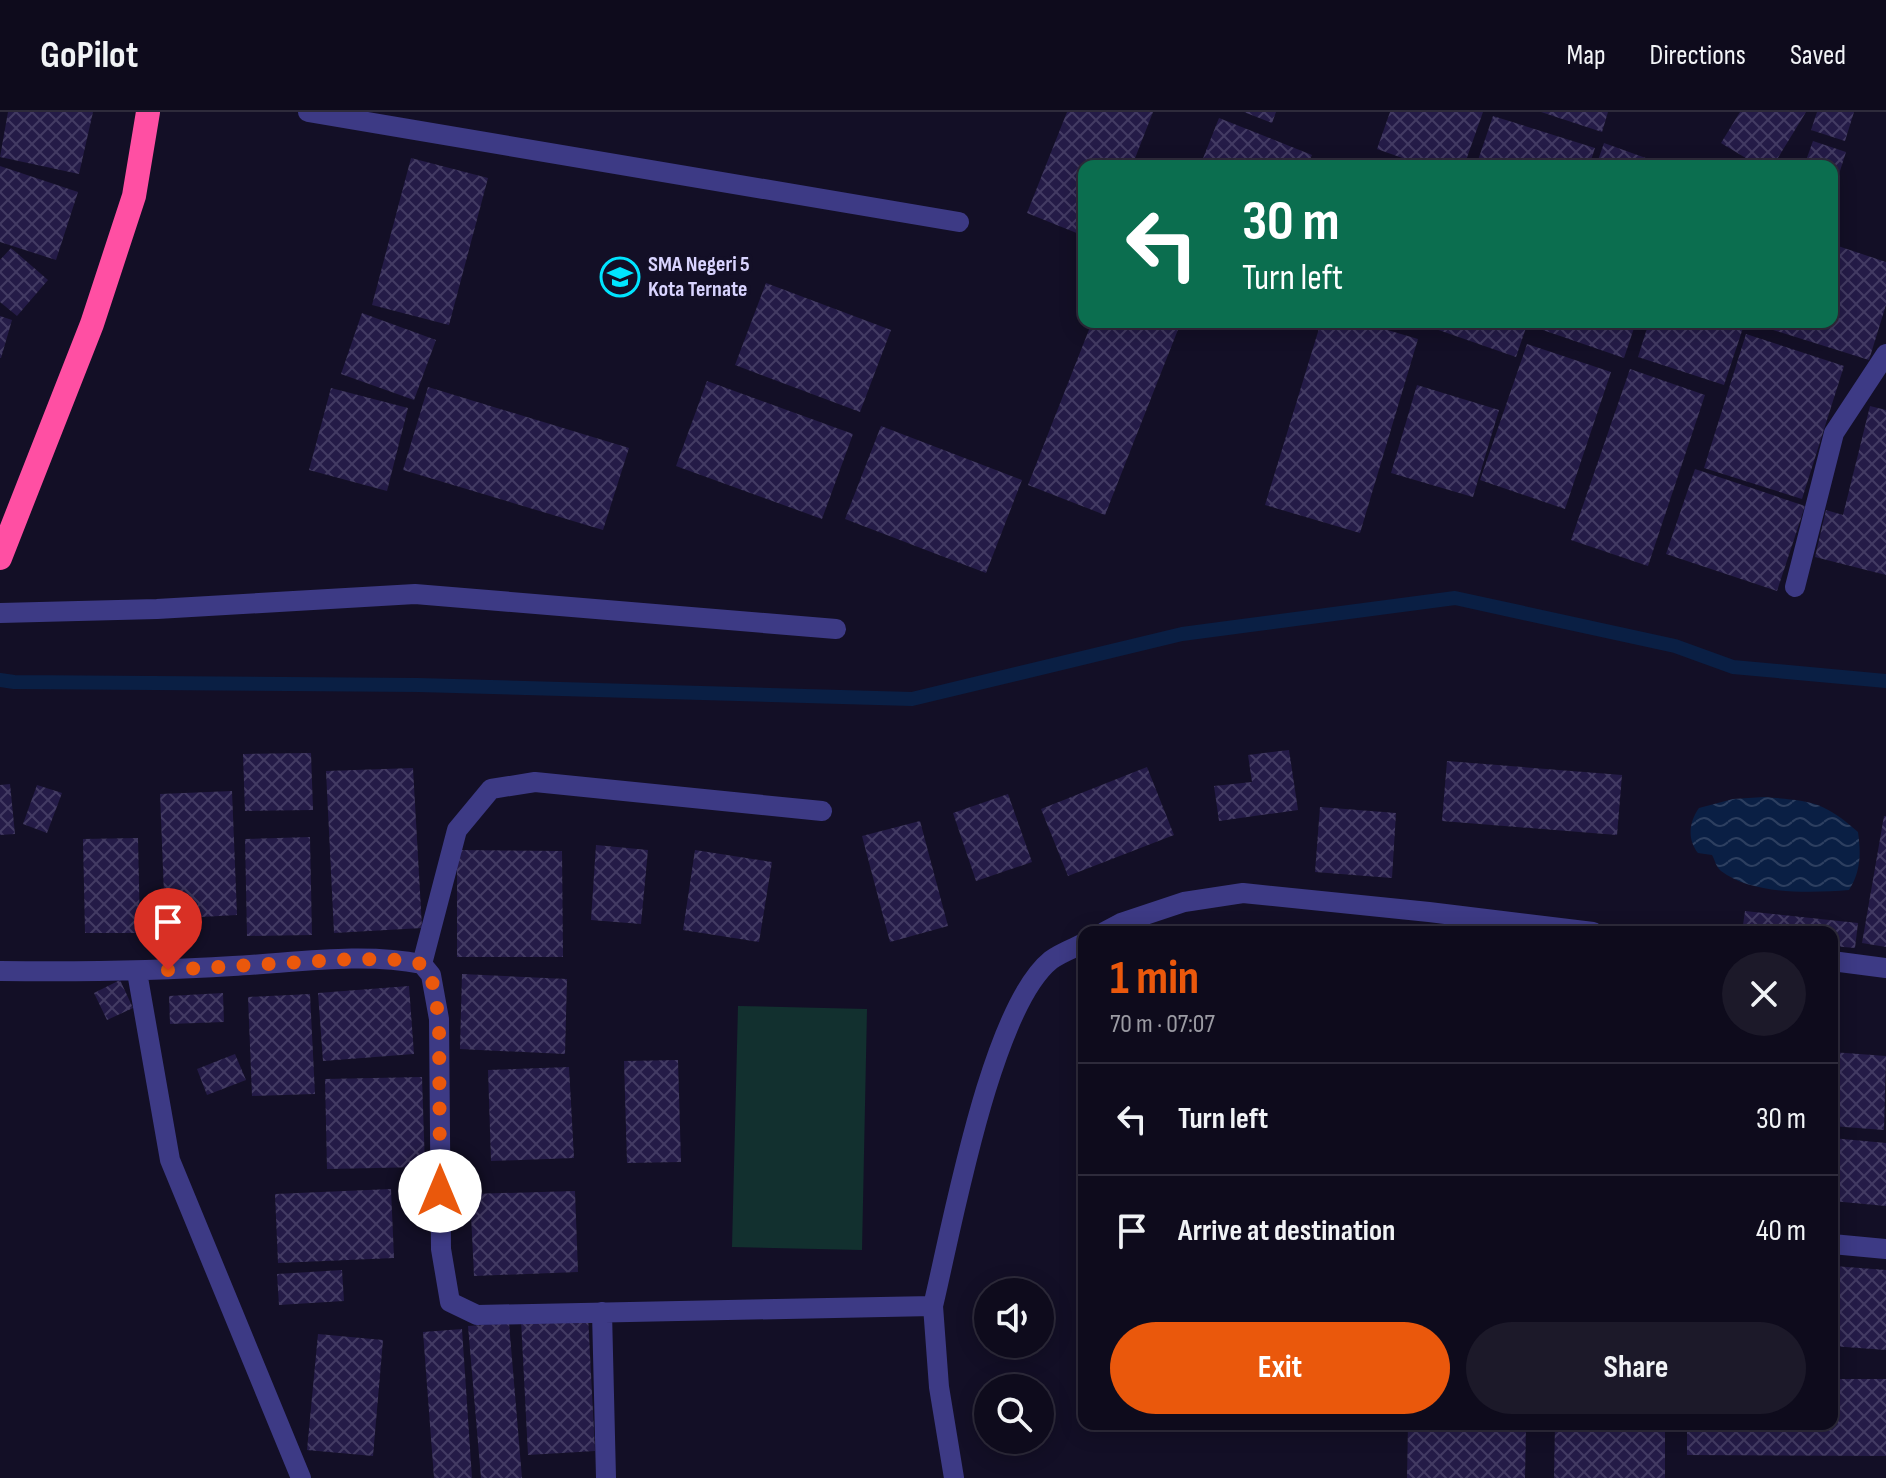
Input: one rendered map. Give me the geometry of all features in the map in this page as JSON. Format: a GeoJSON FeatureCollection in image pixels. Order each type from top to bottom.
{"type":"FeatureCollection","features":[{"type":"Feature","properties":{"kind":"highway"},"geometry":{"type":"LineString","coordinates":[[0,558],[92,324],[134,196],[148,112]]}},
{"type":"Feature","properties":{"kind":"street"},"geometry":{"type":"LineString","coordinates":[[308,112],[959,222]]}},
{"type":"Feature","properties":{"kind":"street"},"geometry":{"type":"LineString","coordinates":[[1795,587],[1834,433],[1886,354]]}},
{"type":"Feature","properties":{"kind":"street"},"geometry":{"type":"LineString","coordinates":[[0,613],[157,609],[415,594],[836,629]]}},
{"type":"Feature","properties":{"kind":"street"},"geometry":{"type":"LineString","coordinates":[[422,964],[457,830],[491,789],[535,782],[822,811]]}},
{"type":"Feature","properties":{"kind":"street"},"geometry":{"type":"LineString","coordinates":[[1115,926],[1184,902],[1243,893],[1539,926]]}},
{"type":"Feature","properties":{"kind":"street"},"geometry":{"type":"LineString","coordinates":[[954,1478],[939,1387],[933,1306],[984,1096],[1023,995],[1051,960],[1078,946]]}},
{"type":"Feature","properties":{"kind":"street"},"geometry":{"type":"LineString","coordinates":[[0,971],[137,972],[354,959],[403,960],[422,964],[431,975],[439,1019],[441,1249],[450,1302],[477,1315],[933,1306]]}},
{"type":"Feature","properties":{"kind":"street"},"geometry":{"type":"LineString","coordinates":[[1838,962],[1886,968]]}},
{"type":"Feature","properties":{"kind":"street"},"geometry":{"type":"LineString","coordinates":[[137,972],[170,1160],[301,1478]]}},
{"type":"Feature","properties":{"kind":"street"},"geometry":{"type":"LineString","coordinates":[[1838,1245],[1886,1249]]}},
{"type":"Feature","properties":{"kind":"street"},"geometry":{"type":"LineString","coordinates":[[602,1312],[606,1478]]}},
{"type":"Feature","properties":{"kind":"green space"},"geometry":{"type":"Polygon","coordinates":[[[738,1006],[867,1009],[862,1250],[732,1247],[738,1006]]]}},
{"type":"Feature","properties":{"kind":"water"},"geometry":{"type":"Polygon","coordinates":[[[1764,797],[1815,804],[1835,814],[1858,832],[1859,862],[1849,890],[1800,892],[1749,885],[1721,871],[1712,855],[1698,853],[1692,842],[1691,830],[1699,808],[1733,799],[1764,797]]]}},
{"type":"Feature","properties":{"kind":"building"},"geometry":{"type":"Polygon","coordinates":[[[8,112],[93,112],[79,174],[0,157],[8,112]]]}},
{"type":"Feature","properties":{"kind":"building"},"geometry":{"type":"Polygon","coordinates":[[[1067,112],[1153,112],[1134,160],[1078,160],[1078,234],[1027,213],[1067,112]]]}},
{"type":"Feature","properties":{"kind":"building"},"geometry":{"type":"Polygon","coordinates":[[[1244,112],[1276,112],[1272,123],[1244,112]]]}},
{"type":"Feature","properties":{"kind":"building"},"geometry":{"type":"Polygon","coordinates":[[[1390,112],[1483,112],[1466,160],[1408,160],[1377,149],[1390,112]]]}},
{"type":"Feature","properties":{"kind":"building"},"geometry":{"type":"Polygon","coordinates":[[[1541,112],[1608,112],[1602,132],[1541,112]]]}},
{"type":"Feature","properties":{"kind":"building"},"geometry":{"type":"Polygon","coordinates":[[[1740,112],[1806,112],[1777,160],[1749,160],[1721,143],[1740,112]]]}},
{"type":"Feature","properties":{"kind":"building"},"geometry":{"type":"Polygon","coordinates":[[[1817,112],[1854,112],[1845,141],[1811,130],[1817,112]]]}},
{"type":"Feature","properties":{"kind":"building"},"geometry":{"type":"Polygon","coordinates":[[[1493,116],[1595,148],[1591,160],[1478,160],[1493,116]]]}},
{"type":"Feature","properties":{"kind":"building"},"geometry":{"type":"Polygon","coordinates":[[[1219,118],[1312,155],[1310,160],[1202,160],[1219,118]]]}},
{"type":"Feature","properties":{"kind":"building"},"geometry":{"type":"Polygon","coordinates":[[[1813,141],[1846,152],[1838,177],[1838,160],[1806,160],[1813,141]]]}},
{"type":"Feature","properties":{"kind":"building"},"geometry":{"type":"Polygon","coordinates":[[[1604,143],[1651,160],[1598,160],[1604,143]]]}},
{"type":"Feature","properties":{"kind":"building"},"geometry":{"type":"Polygon","coordinates":[[[411,158],[488,178],[449,325],[372,305],[411,158]]]}},
{"type":"Feature","properties":{"kind":"building"},"geometry":{"type":"Polygon","coordinates":[[[0,166],[78,192],[56,260],[0,242],[0,166]]]}},
{"type":"Feature","properties":{"kind":"building"},"geometry":{"type":"Polygon","coordinates":[[[1838,246],[1886,262],[1886,305],[1869,360],[1770,329],[1838,328],[1838,246]]]}},
{"type":"Feature","properties":{"kind":"building"},"geometry":{"type":"Polygon","coordinates":[[[11,248],[48,280],[17,316],[0,302],[0,260],[11,248]]]}},
{"type":"Feature","properties":{"kind":"building"},"geometry":{"type":"Polygon","coordinates":[[[766,283],[891,330],[860,412],[735,365],[766,283]]]}},
{"type":"Feature","properties":{"kind":"building"},"geometry":{"type":"Polygon","coordinates":[[[362,313],[436,340],[414,400],[341,374],[362,313]]]}},
{"type":"Feature","properties":{"kind":"building"},"geometry":{"type":"Polygon","coordinates":[[[0,316],[12,320],[1,358],[0,358],[0,316]]]}},
{"type":"Feature","properties":{"kind":"building"},"geometry":{"type":"Polygon","coordinates":[[[1090,328],[1179,328],[1105,515],[1028,485],[1090,328]]]}},
{"type":"Feature","properties":{"kind":"building"},"geometry":{"type":"Polygon","coordinates":[[[1319,328],[1380,328],[1418,339],[1360,533],[1265,505],[1319,328]]]}},
{"type":"Feature","properties":{"kind":"building"},"geometry":{"type":"Polygon","coordinates":[[[1433,328],[1526,328],[1516,357],[1433,328]]]}},
{"type":"Feature","properties":{"kind":"building"},"geometry":{"type":"Polygon","coordinates":[[[1537,328],[1634,328],[1624,358],[1537,328]]]}},
{"type":"Feature","properties":{"kind":"building"},"geometry":{"type":"Polygon","coordinates":[[[1647,328],[1743,328],[1724,385],[1638,357],[1647,328]]]}},
{"type":"Feature","properties":{"kind":"building"},"geometry":{"type":"Polygon","coordinates":[[[1746,334],[1844,366],[1802,499],[1704,468],[1746,334]]]}},
{"type":"Feature","properties":{"kind":"building"},"geometry":{"type":"Polygon","coordinates":[[[1527,344],[1611,372],[1565,509],[1480,480],[1527,344]]]}},
{"type":"Feature","properties":{"kind":"building"},"geometry":{"type":"Polygon","coordinates":[[[1630,369],[1705,395],[1648,566],[1571,540],[1630,369]]]}},
{"type":"Feature","properties":{"kind":"building"},"geometry":{"type":"Polygon","coordinates":[[[707,381],[853,434],[822,519],[676,466],[707,381]]]}},
{"type":"Feature","properties":{"kind":"building"},"geometry":{"type":"Polygon","coordinates":[[[1417,385],[1499,410],[1473,497],[1391,473],[1417,385]]]}},
{"type":"Feature","properties":{"kind":"building"},"geometry":{"type":"Polygon","coordinates":[[[428,387],[629,448],[603,530],[403,470],[428,387]]]}},
{"type":"Feature","properties":{"kind":"building"},"geometry":{"type":"Polygon","coordinates":[[[331,388],[408,408],[387,491],[309,470],[331,388]]]}},
{"type":"Feature","properties":{"kind":"building"},"geometry":{"type":"Polygon","coordinates":[[[1870,406],[1886,410],[1886,575],[1815,557],[1826,510],[1843,515],[1870,406]]]}},
{"type":"Feature","properties":{"kind":"building"},"geometry":{"type":"Polygon","coordinates":[[[881,426],[1022,480],[986,573],[845,519],[881,426]]]}},
{"type":"Feature","properties":{"kind":"building"},"geometry":{"type":"Polygon","coordinates":[[[1695,469],[1805,506],[1777,591],[1666,554],[1695,469]]]}},
{"type":"Feature","properties":{"kind":"building"},"geometry":{"type":"Polygon","coordinates":[[[1289,750],[1298,810],[1219,821],[1214,786],[1252,782],[1248,755],[1289,750]]]}},
{"type":"Feature","properties":{"kind":"building"},"geometry":{"type":"Polygon","coordinates":[[[311,753],[313,810],[245,811],[243,754],[311,753]]]}},
{"type":"Feature","properties":{"kind":"building"},"geometry":{"type":"Polygon","coordinates":[[[1447,761],[1622,775],[1617,835],[1442,821],[1447,761]]]}},
{"type":"Feature","properties":{"kind":"building"},"geometry":{"type":"Polygon","coordinates":[[[1147,767],[1174,835],[1068,876],[1041,809],[1147,767]]]}},
{"type":"Feature","properties":{"kind":"building"},"geometry":{"type":"Polygon","coordinates":[[[413,768],[422,928],[334,933],[326,771],[413,768]]]}},
{"type":"Feature","properties":{"kind":"building"},"geometry":{"type":"Polygon","coordinates":[[[10,784],[15,834],[0,835],[0,785],[10,784]]]}},
{"type":"Feature","properties":{"kind":"building"},"geometry":{"type":"Polygon","coordinates":[[[37,785],[62,793],[47,833],[23,824],[37,785]]]}},
{"type":"Feature","properties":{"kind":"building"},"geometry":{"type":"Polygon","coordinates":[[[232,791],[237,915],[165,919],[160,794],[232,791]]]}},
{"type":"Feature","properties":{"kind":"building"},"geometry":{"type":"Polygon","coordinates":[[[1008,794],[1032,862],[976,881],[953,813],[1008,794]]]}},
{"type":"Feature","properties":{"kind":"building"},"geometry":{"type":"Polygon","coordinates":[[[1320,807],[1396,813],[1392,878],[1315,872],[1320,807]]]}},
{"type":"Feature","properties":{"kind":"building"},"geometry":{"type":"Polygon","coordinates":[[[1886,816],[1886,947],[1862,943],[1886,816]]]}},
{"type":"Feature","properties":{"kind":"building"},"geometry":{"type":"Polygon","coordinates":[[[920,821],[948,926],[890,942],[862,836],[920,821]]]}},
{"type":"Feature","properties":{"kind":"building"},"geometry":{"type":"Polygon","coordinates":[[[310,837],[312,935],[247,936],[245,839],[310,837]]]}},
{"type":"Feature","properties":{"kind":"building"},"geometry":{"type":"Polygon","coordinates":[[[138,838],[140,933],[85,933],[83,839],[138,838]]]}},
{"type":"Feature","properties":{"kind":"building"},"geometry":{"type":"Polygon","coordinates":[[[596,845],[648,850],[641,924],[591,920],[596,845]]]}},
{"type":"Feature","properties":{"kind":"building"},"geometry":{"type":"Polygon","coordinates":[[[457,850],[562,851],[563,957],[457,957],[457,850]]]}},
{"type":"Feature","properties":{"kind":"building"},"geometry":{"type":"Polygon","coordinates":[[[695,850],[772,862],[759,942],[683,930],[695,850]]]}},
{"type":"Feature","properties":{"kind":"building"},"geometry":{"type":"Polygon","coordinates":[[[1745,911],[1858,923],[1855,948],[1838,947],[1838,926],[1743,926],[1745,911]]]}},
{"type":"Feature","properties":{"kind":"building"},"geometry":{"type":"Polygon","coordinates":[[[462,974],[567,979],[565,1054],[460,1049],[462,974]]]}},
{"type":"Feature","properties":{"kind":"building"},"geometry":{"type":"Polygon","coordinates":[[[120,980],[133,1008],[107,1020],[94,993],[120,980]]]}},
{"type":"Feature","properties":{"kind":"building"},"geometry":{"type":"Polygon","coordinates":[[[409,986],[414,1054],[323,1061],[318,993],[409,986]]]}},
{"type":"Feature","properties":{"kind":"building"},"geometry":{"type":"Polygon","coordinates":[[[223,993],[224,1022],[170,1024],[169,996],[223,993]]]}},
{"type":"Feature","properties":{"kind":"building"},"geometry":{"type":"Polygon","coordinates":[[[310,994],[315,1094],[252,1096],[248,997],[310,994]]]}},
{"type":"Feature","properties":{"kind":"building"},"geometry":{"type":"Polygon","coordinates":[[[1838,1052],[1886,1056],[1884,1130],[1838,1126],[1838,1052]]]}},
{"type":"Feature","properties":{"kind":"building"},"geometry":{"type":"Polygon","coordinates":[[[235,1054],[246,1080],[207,1095],[197,1069],[235,1054]]]}},
{"type":"Feature","properties":{"kind":"building"},"geometry":{"type":"Polygon","coordinates":[[[678,1060],[681,1162],[627,1163],[624,1061],[678,1060]]]}},
{"type":"Feature","properties":{"kind":"building"},"geometry":{"type":"Polygon","coordinates":[[[569,1067],[574,1158],[491,1161],[488,1070],[569,1067]]]}},
{"type":"Feature","properties":{"kind":"building"},"geometry":{"type":"Polygon","coordinates":[[[422,1077],[425,1167],[327,1169],[325,1079],[422,1077]]]}},
{"type":"Feature","properties":{"kind":"building"},"geometry":{"type":"Polygon","coordinates":[[[1838,1139],[1886,1143],[1886,1206],[1838,1202],[1838,1139]]]}},
{"type":"Feature","properties":{"kind":"building"},"geometry":{"type":"Polygon","coordinates":[[[391,1189],[394,1258],[278,1263],[275,1194],[391,1189]]]}},
{"type":"Feature","properties":{"kind":"building"},"geometry":{"type":"Polygon","coordinates":[[[575,1191],[578,1272],[474,1276],[470,1194],[575,1191]]]}},
{"type":"Feature","properties":{"kind":"building"},"geometry":{"type":"Polygon","coordinates":[[[1838,1266],[1886,1270],[1886,1350],[1838,1346],[1838,1266]]]}},
{"type":"Feature","properties":{"kind":"building"},"geometry":{"type":"Polygon","coordinates":[[[342,1270],[344,1301],[279,1305],[277,1274],[342,1270]]]}},
{"type":"Feature","properties":{"kind":"building"},"geometry":{"type":"Polygon","coordinates":[[[588,1316],[595,1451],[528,1455],[521,1320],[588,1316]]]}},
{"type":"Feature","properties":{"kind":"building"},"geometry":{"type":"Polygon","coordinates":[[[509,1323],[522,1478],[481,1478],[468,1326],[509,1323]]]}},
{"type":"Feature","properties":{"kind":"building"},"geometry":{"type":"Polygon","coordinates":[[[462,1329],[472,1478],[434,1478],[423,1332],[462,1329]]]}},
{"type":"Feature","properties":{"kind":"building"},"geometry":{"type":"Polygon","coordinates":[[[318,1334],[383,1340],[373,1456],[307,1450],[318,1334]]]}},
{"type":"Feature","properties":{"kind":"building"},"geometry":{"type":"Polygon","coordinates":[[[1838,1379],[1886,1379],[1886,1456],[1687,1455],[1687,1430],[1838,1430],[1838,1379]]]}},
{"type":"Feature","properties":{"kind":"building"},"geometry":{"type":"Polygon","coordinates":[[[1408,1430],[1526,1430],[1525,1478],[1407,1478],[1408,1430]]]}},
{"type":"Feature","properties":{"kind":"building"},"geometry":{"type":"Polygon","coordinates":[[[1555,1430],[1665,1430],[1665,1478],[1554,1478],[1555,1430]]]}},
{"type":"Feature","properties":{"kind":"waterway"},"geometry":{"type":"LineString","coordinates":[[0,680],[418,685],[912,699],[1182,634],[1455,598],[1675,646],[1733,667],[1886,681]]}},
{"type":"Feature","properties":{"kind":"place","name":"SMA Negeri 5 Kota Ternate"},"geometry":{"type":"Point","coordinates":[620,277]}},
{"type":"Feature","properties":{"kind":"route"},"geometry":{"type":"LineString","coordinates":[[168,970],[354,959],[403,960],[422,964],[431,975],[439,1019],[440,1191]]}}]}
